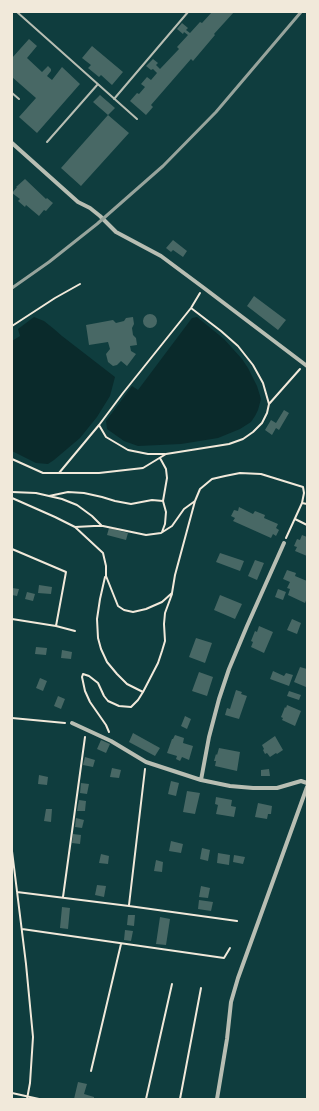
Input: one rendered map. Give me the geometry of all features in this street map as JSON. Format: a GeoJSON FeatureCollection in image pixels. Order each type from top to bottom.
{"type":"FeatureCollection","features":[{"type":"Feature","properties":{"kind":"street"},"geometry":{"type":"LineString","coordinates":[[12,143],[78,202],[90,208],[116,232],[161,256],[306,365]]}},
{"type":"Feature","properties":{"kind":"street"},"geometry":{"type":"LineString","coordinates":[[201,780],[209,737],[226,677],[284,543]]}},
{"type":"Feature","properties":{"kind":"street"},"geometry":{"type":"LineString","coordinates":[[72,723],[112,741],[146,762],[201,780],[230,786],[253,788],[277,788],[301,781],[307,783]]}},
{"type":"Feature","properties":{"kind":"street"},"geometry":{"type":"LineString","coordinates":[[217,1099],[227,1039],[231,1002],[246,954],[307,788]]}},
{"type":"Feature","properties":{"kind":"lane"},"geometry":{"type":"LineString","coordinates":[[17,12],[137,119]]}},
{"type":"Feature","properties":{"kind":"lane"},"geometry":{"type":"LineString","coordinates":[[114,99],[188,12]]}},
{"type":"Feature","properties":{"kind":"lane"},"geometry":{"type":"LineString","coordinates":[[47,142],[98,84]]}},
{"type":"Feature","properties":{"kind":"lane"},"geometry":{"type":"LineString","coordinates":[[12,93],[19,99]]}},
{"type":"Feature","properties":{"kind":"path"},"geometry":{"type":"LineString","coordinates":[[12,326],[55,298],[80,284]]}},
{"type":"Feature","properties":{"kind":"path"},"geometry":{"type":"LineString","coordinates":[[59,473],[99,425],[191,308],[204,288]]}},
{"type":"Feature","properties":{"kind":"path"},"geometry":{"type":"LineString","coordinates":[[191,308],[238,346],[253,365],[263,383],[269,404]]}},
{"type":"Feature","properties":{"kind":"path"},"geometry":{"type":"LineString","coordinates":[[99,425],[106,437],[128,450],[148,454],[166,454],[229,444],[243,439],[262,423],[269,404],[306,365]]}},
{"type":"Feature","properties":{"kind":"path"},"geometry":{"type":"LineString","coordinates":[[12,459],[43,473],[99,473],[143,468],[166,454]]}},
{"type":"Feature","properties":{"kind":"path"},"geometry":{"type":"LineString","coordinates":[[160,458],[166,469],[163,501],[166,512],[166,524],[161,533]]}},
{"type":"Feature","properties":{"kind":"path"},"geometry":{"type":"LineString","coordinates":[[112,741],[106,724],[90,702],[85,691],[82,677],[83,674],[89,676],[98,683],[108,701],[119,706],[131,707],[138,700],[158,662],[165,641],[165,613],[172,593],[175,575],[195,501],[200,489],[212,479],[240,473],[261,474],[303,487],[304,493],[302,503],[284,543]]}},
{"type":"Feature","properties":{"kind":"path"},"geometry":{"type":"LineString","coordinates":[[12,492],[36,493],[62,499],[77,505],[103,526]]}},
{"type":"Feature","properties":{"kind":"path"},"geometry":{"type":"LineString","coordinates":[[49,496],[68,492],[84,493],[131,504],[152,500],[163,501]]}},
{"type":"Feature","properties":{"kind":"path"},"geometry":{"type":"LineString","coordinates":[[12,498],[75,527],[103,553],[106,566],[106,576],[97,619],[98,638],[101,649],[107,662],[117,674],[128,684],[143,692]]}},
{"type":"Feature","properties":{"kind":"path"},"geometry":{"type":"LineString","coordinates":[[75,527],[103,526],[146,535],[161,533],[172,526],[184,509],[195,501]]}},
{"type":"Feature","properties":{"kind":"path"},"geometry":{"type":"LineString","coordinates":[[302,503],[307,504]]}},
{"type":"Feature","properties":{"kind":"path"},"geometry":{"type":"LineString","coordinates":[[295,519],[307,525]]}},
{"type":"Feature","properties":{"kind":"path"},"geometry":{"type":"LineString","coordinates":[[12,549],[66,572],[56,626]]}},
{"type":"Feature","properties":{"kind":"path"},"geometry":{"type":"LineString","coordinates":[[106,576],[118,606],[124,610],[133,612],[146,609],[162,602],[172,593]]}},
{"type":"Feature","properties":{"kind":"path"},"geometry":{"type":"LineString","coordinates":[[12,619],[56,626],[75,631]]}},
{"type":"Feature","properties":{"kind":"path"},"geometry":{"type":"LineString","coordinates":[[12,718],[72,723]]}},
{"type":"Feature","properties":{"kind":"path"},"geometry":{"type":"LineString","coordinates":[[63,897],[86,730]]}},
{"type":"Feature","properties":{"kind":"path"},"geometry":{"type":"LineString","coordinates":[[129,906],[146,762]]}},
{"type":"Feature","properties":{"kind":"path"},"geometry":{"type":"LineString","coordinates":[[12,851],[18,892],[33,1037],[28,1098]]}},
{"type":"Feature","properties":{"kind":"path"},"geometry":{"type":"LineString","coordinates":[[18,892],[237,921]]}},
{"type":"Feature","properties":{"kind":"path"},"geometry":{"type":"LineString","coordinates":[[22,929],[224,958],[230,948]]}},
{"type":"Feature","properties":{"kind":"path"},"geometry":{"type":"LineString","coordinates":[[92,1071],[121,944]]}},
{"type":"Feature","properties":{"kind":"path"},"geometry":{"type":"LineString","coordinates":[[146,1099],[172,984]]}},
{"type":"Feature","properties":{"kind":"path"},"geometry":{"type":"LineString","coordinates":[[180,1099],[201,988]]}},
{"type":"Feature","properties":{"kind":"path"},"geometry":{"type":"LineString","coordinates":[[12,1093],[28,1098],[39,1099]]}},
{"type":"Feature","properties":{"kind":"water"},"geometry":{"type":"Polygon","coordinates":[[[34,317],[44,321],[115,377],[110,396],[97,417],[80,438],[48,464],[36,463],[12,451],[12,341],[20,336],[18,329],[34,317]]]}},
{"type":"Feature","properties":{"kind":"water"},"geometry":{"type":"Polygon","coordinates":[[[197,317],[224,339],[248,368],[257,386],[261,399],[255,416],[251,422],[240,429],[218,438],[181,444],[138,446],[124,441],[107,429],[106,421],[132,386],[138,390],[192,318],[197,317]]]}},
{"type":"Feature","properties":{"kind":"building"},"geometry":{"type":"Polygon","coordinates":[[[212,12],[234,12],[214,34],[215,35],[193,61],[191,59],[151,105],[153,107],[146,115],[130,101],[145,87],[141,84],[147,77],[151,80],[157,73],[153,69],[151,70],[146,66],[153,59],[158,63],[156,65],[160,69],[179,49],[177,47],[188,35],[184,32],[183,34],[177,29],[182,23],[188,28],[186,30],[190,33],[212,12]]]}},
{"type":"Feature","properties":{"kind":"building"},"geometry":{"type":"Polygon","coordinates":[[[29,39],[37,46],[27,58],[42,72],[48,66],[51,71],[47,76],[52,80],[62,67],[80,84],[37,133],[19,117],[36,98],[12,77],[12,58],[29,39]]]}},
{"type":"Feature","properties":{"kind":"building"},"geometry":{"type":"Polygon","coordinates":[[[92,46],[123,72],[112,85],[101,75],[99,77],[88,68],[91,65],[82,58],[92,46]]]}},
{"type":"Feature","properties":{"kind":"building"},"geometry":{"type":"Polygon","coordinates":[[[100,95],[115,108],[108,115],[93,102],[100,95]]]}},
{"type":"Feature","properties":{"kind":"building"},"geometry":{"type":"Polygon","coordinates":[[[108,115],[129,133],[81,186],[61,168],[108,115]]]}},
{"type":"Feature","properties":{"kind":"building"},"geometry":{"type":"Polygon","coordinates":[[[25,179],[46,199],[47,198],[53,203],[39,216],[26,205],[25,207],[18,201],[20,199],[12,193],[25,179]]]}},
{"type":"Feature","properties":{"kind":"building"},"geometry":{"type":"Polygon","coordinates":[[[173,240],[187,251],[183,257],[173,250],[171,252],[166,248],[173,240]]]}},
{"type":"Feature","properties":{"kind":"building"},"geometry":{"type":"Polygon","coordinates":[[[254,296],[286,320],[278,330],[247,306],[254,296]]]}},
{"type":"Feature","properties":{"kind":"building"},"geometry":{"type":"Polygon","coordinates":[[[150,314],[155,316],[157,321],[155,326],[150,328],[145,326],[143,321],[145,316],[150,314]]]}},
{"type":"Feature","properties":{"kind":"building"},"geometry":{"type":"Polygon","coordinates":[[[133,317],[133,335],[136,338],[137,345],[130,346],[131,351],[136,354],[127,366],[121,361],[117,365],[113,366],[108,362],[106,354],[110,349],[108,342],[89,345],[86,325],[113,320],[116,323],[124,321],[126,318],[133,317]]]}},
{"type":"Feature","properties":{"kind":"building"},"geometry":{"type":"Polygon","coordinates":[[[284,410],[289,413],[279,430],[276,428],[272,435],[265,430],[271,420],[276,423],[284,410]]]}},
{"type":"Feature","properties":{"kind":"building"},"geometry":{"type":"Polygon","coordinates":[[[239,507],[253,514],[255,511],[265,515],[264,518],[278,524],[276,528],[279,530],[276,536],[273,534],[271,538],[233,521],[235,518],[231,516],[234,510],[238,511],[239,507]]]}},
{"type":"Feature","properties":{"kind":"building"},"geometry":{"type":"Polygon","coordinates":[[[109,528],[128,533],[126,540],[107,535],[109,528]]]}},
{"type":"Feature","properties":{"kind":"building"},"geometry":{"type":"Polygon","coordinates":[[[302,535],[307,537],[307,556],[295,551],[297,547],[294,546],[297,539],[300,540],[302,535]]]}},
{"type":"Feature","properties":{"kind":"building"},"geometry":{"type":"Polygon","coordinates":[[[220,553],[244,561],[240,571],[216,562],[220,553]]]}},
{"type":"Feature","properties":{"kind":"building"},"geometry":{"type":"Polygon","coordinates":[[[255,560],[264,563],[257,580],[248,576],[255,560]]]}},
{"type":"Feature","properties":{"kind":"building"},"geometry":{"type":"Polygon","coordinates":[[[287,570],[296,573],[295,576],[307,581],[307,598],[305,603],[288,595],[290,589],[287,588],[290,582],[283,579],[287,570]]]}},
{"type":"Feature","properties":{"kind":"building"},"geometry":{"type":"Polygon","coordinates":[[[39,585],[52,587],[51,594],[38,593],[39,585]]]}},
{"type":"Feature","properties":{"kind":"building"},"geometry":{"type":"Polygon","coordinates":[[[12,588],[19,589],[17,596],[12,595],[12,588]]]}},
{"type":"Feature","properties":{"kind":"building"},"geometry":{"type":"Polygon","coordinates":[[[278,589],[286,592],[283,600],[275,597],[278,589]]]}},
{"type":"Feature","properties":{"kind":"building"},"geometry":{"type":"Polygon","coordinates":[[[27,592],[35,594],[33,601],[25,599],[27,592]]]}},
{"type":"Feature","properties":{"kind":"building"},"geometry":{"type":"Polygon","coordinates":[[[220,595],[242,604],[235,619],[214,610],[220,595]]]}},
{"type":"Feature","properties":{"kind":"building"},"geometry":{"type":"Polygon","coordinates":[[[292,619],[301,623],[297,634],[287,630],[292,619]]]}},
{"type":"Feature","properties":{"kind":"building"},"geometry":{"type":"Polygon","coordinates":[[[259,626],[273,632],[264,653],[251,647],[253,642],[251,641],[259,626]]]}},
{"type":"Feature","properties":{"kind":"building"},"geometry":{"type":"Polygon","coordinates":[[[196,638],[212,643],[205,663],[189,657],[196,638]]]}},
{"type":"Feature","properties":{"kind":"building"},"geometry":{"type":"Polygon","coordinates":[[[36,647],[47,648],[46,655],[35,654],[36,647]]]}},
{"type":"Feature","properties":{"kind":"building"},"geometry":{"type":"Polygon","coordinates":[[[62,650],[72,652],[71,659],[61,658],[62,650]]]}},
{"type":"Feature","properties":{"kind":"building"},"geometry":{"type":"Polygon","coordinates":[[[300,667],[307,669],[306,687],[294,682],[300,667]]]}},
{"type":"Feature","properties":{"kind":"building"},"geometry":{"type":"Polygon","coordinates":[[[273,671],[284,676],[286,673],[293,675],[289,686],[270,679],[273,671]]]}},
{"type":"Feature","properties":{"kind":"building"},"geometry":{"type":"Polygon","coordinates":[[[199,672],[213,677],[207,696],[192,691],[199,672]]]}},
{"type":"Feature","properties":{"kind":"building"},"geometry":{"type":"Polygon","coordinates":[[[40,678],[47,681],[43,691],[36,688],[40,678]]]}},
{"type":"Feature","properties":{"kind":"building"},"geometry":{"type":"Polygon","coordinates":[[[236,690],[247,696],[239,719],[225,715],[227,708],[230,709],[236,690]]]}},
{"type":"Feature","properties":{"kind":"building"},"geometry":{"type":"Polygon","coordinates":[[[289,691],[301,695],[299,700],[287,696],[289,691]]]}},
{"type":"Feature","properties":{"kind":"building"},"geometry":{"type":"Polygon","coordinates":[[[58,696],[65,699],[61,709],[54,706],[58,696]]]}},
{"type":"Feature","properties":{"kind":"building"},"geometry":{"type":"Polygon","coordinates":[[[287,705],[301,711],[295,726],[282,720],[283,718],[281,717],[287,705]]]}},
{"type":"Feature","properties":{"kind":"building"},"geometry":{"type":"Polygon","coordinates":[[[185,716],[191,719],[187,729],[181,726],[185,716]]]}},
{"type":"Feature","properties":{"kind":"building"},"geometry":{"type":"Polygon","coordinates":[[[133,733],[160,748],[155,756],[129,742],[133,733]]]}},
{"type":"Feature","properties":{"kind":"building"},"geometry":{"type":"Polygon","coordinates":[[[175,735],[184,738],[183,743],[193,746],[189,760],[182,757],[180,761],[176,759],[177,756],[167,753],[175,735]]]}},
{"type":"Feature","properties":{"kind":"building"},"geometry":{"type":"Polygon","coordinates":[[[275,736],[283,750],[270,757],[267,753],[265,754],[262,745],[275,736]]]}},
{"type":"Feature","properties":{"kind":"building"},"geometry":{"type":"Polygon","coordinates":[[[101,740],[110,744],[106,753],[97,749],[101,740]]]}},
{"type":"Feature","properties":{"kind":"building"},"geometry":{"type":"Polygon","coordinates":[[[219,748],[240,752],[237,771],[215,766],[216,761],[214,761],[219,748]]]}},
{"type":"Feature","properties":{"kind":"building"},"geometry":{"type":"Polygon","coordinates":[[[85,757],[95,760],[93,767],[83,765],[85,757]]]}},
{"type":"Feature","properties":{"kind":"building"},"geometry":{"type":"Polygon","coordinates":[[[112,768],[121,770],[119,778],[110,777],[112,768]]]}},
{"type":"Feature","properties":{"kind":"building"},"geometry":{"type":"Polygon","coordinates":[[[269,769],[270,776],[261,776],[261,770],[269,769]]]}},
{"type":"Feature","properties":{"kind":"building"},"geometry":{"type":"Polygon","coordinates":[[[39,775],[48,777],[47,785],[38,784],[39,775]]]}},
{"type":"Feature","properties":{"kind":"building"},"geometry":{"type":"Polygon","coordinates":[[[171,781],[179,783],[176,796],[168,794],[171,781]]]}},
{"type":"Feature","properties":{"kind":"building"},"geometry":{"type":"Polygon","coordinates":[[[81,783],[89,784],[87,794],[80,793],[81,783]]]}},
{"type":"Feature","properties":{"kind":"building"},"geometry":{"type":"Polygon","coordinates":[[[187,791],[200,793],[195,814],[183,812],[187,791]]]}},
{"type":"Feature","properties":{"kind":"building"},"geometry":{"type":"Polygon","coordinates":[[[216,797],[232,800],[231,806],[236,807],[234,817],[216,814],[218,805],[215,804],[216,797]]]}},
{"type":"Feature","properties":{"kind":"building"},"geometry":{"type":"Polygon","coordinates":[[[79,800],[86,801],[85,811],[77,811],[79,800]]]}},
{"type":"Feature","properties":{"kind":"building"},"geometry":{"type":"Polygon","coordinates":[[[258,803],[272,806],[271,814],[268,814],[267,819],[255,817],[258,803]]]}},
{"type":"Feature","properties":{"kind":"building"},"geometry":{"type":"Polygon","coordinates":[[[46,809],[52,809],[51,822],[44,821],[46,809]]]}},
{"type":"Feature","properties":{"kind":"building"},"geometry":{"type":"Polygon","coordinates":[[[76,818],[84,820],[82,828],[75,827],[76,818]]]}},
{"type":"Feature","properties":{"kind":"building"},"geometry":{"type":"Polygon","coordinates":[[[73,834],[81,835],[80,844],[72,843],[73,834]]]}},
{"type":"Feature","properties":{"kind":"building"},"geometry":{"type":"Polygon","coordinates":[[[171,841],[183,844],[181,853],[169,851],[171,841]]]}},
{"type":"Feature","properties":{"kind":"building"},"geometry":{"type":"Polygon","coordinates":[[[202,848],[210,850],[208,861],[200,859],[202,848]]]}},
{"type":"Feature","properties":{"kind":"building"},"geometry":{"type":"Polygon","coordinates":[[[218,853],[230,855],[229,865],[217,863],[218,853]]]}},
{"type":"Feature","properties":{"kind":"building"},"geometry":{"type":"Polygon","coordinates":[[[101,854],[109,856],[108,864],[99,863],[101,854]]]}},
{"type":"Feature","properties":{"kind":"building"},"geometry":{"type":"Polygon","coordinates":[[[234,855],[245,857],[243,864],[233,862],[234,855]]]}},
{"type":"Feature","properties":{"kind":"building"},"geometry":{"type":"Polygon","coordinates":[[[156,860],[163,862],[162,872],[154,871],[156,860]]]}},
{"type":"Feature","properties":{"kind":"building"},"geometry":{"type":"Polygon","coordinates":[[[97,885],[106,886],[104,897],[95,895],[97,885]]]}},
{"type":"Feature","properties":{"kind":"building"},"geometry":{"type":"Polygon","coordinates":[[[201,886],[210,888],[208,898],[199,897],[201,886]]]}},
{"type":"Feature","properties":{"kind":"building"},"geometry":{"type":"Polygon","coordinates":[[[199,900],[213,902],[211,911],[198,909],[199,900]]]}},
{"type":"Feature","properties":{"kind":"building"},"geometry":{"type":"Polygon","coordinates":[[[62,907],[70,908],[68,929],[60,928],[62,907]]]}},
{"type":"Feature","properties":{"kind":"building"},"geometry":{"type":"Polygon","coordinates":[[[128,915],[135,915],[134,926],[127,925],[128,915]]]}},
{"type":"Feature","properties":{"kind":"building"},"geometry":{"type":"Polygon","coordinates":[[[160,917],[170,919],[166,945],[156,944],[160,917]]]}},
{"type":"Feature","properties":{"kind":"building"},"geometry":{"type":"Polygon","coordinates":[[[125,930],[133,931],[131,941],[124,940],[125,930]]]}},
{"type":"Feature","properties":{"kind":"building"},"geometry":{"type":"Polygon","coordinates":[[[78,1082],[87,1084],[84,1094],[94,1097],[94,1099],[74,1099],[78,1082]]]}},
{"type":"Feature","properties":{"kind":"railway"},"geometry":{"type":"LineString","coordinates":[[12,288],[49,262],[97,224],[163,166],[216,112],[301,12]]}}]}
